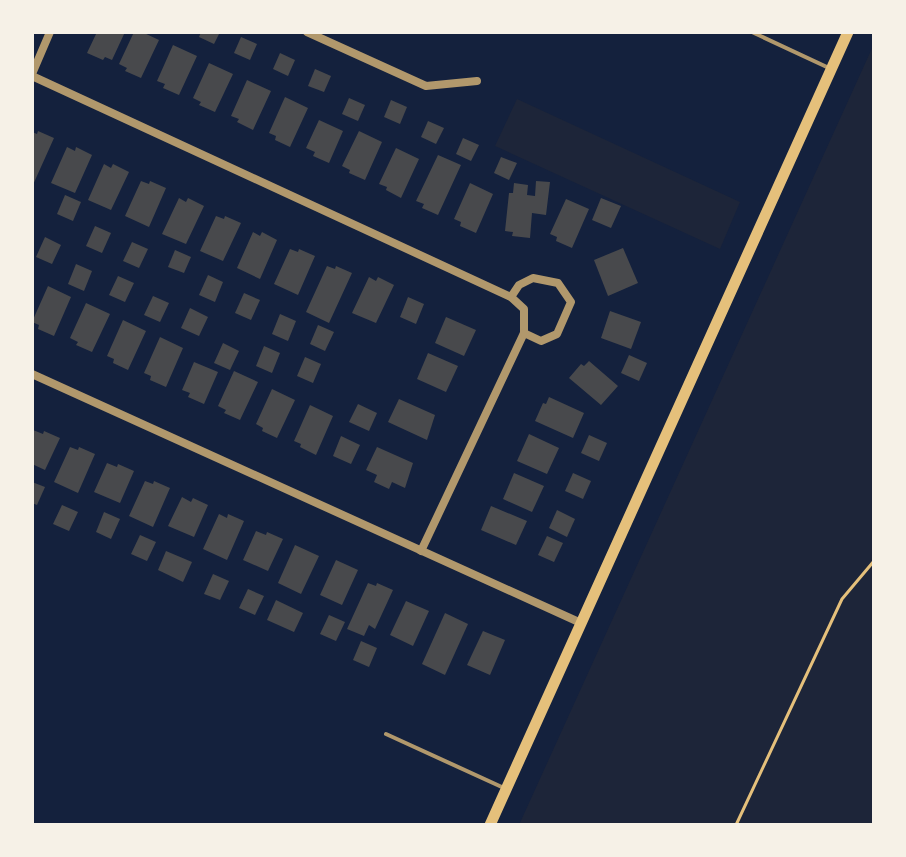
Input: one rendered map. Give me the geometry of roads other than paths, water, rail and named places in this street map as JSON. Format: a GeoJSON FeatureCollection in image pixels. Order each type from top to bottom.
{"type":"FeatureCollection","features":[{"type":"Feature","properties":{"kind":"main road"},"geometry":{"type":"LineString","coordinates":[[490,825],[848,32]]}},
{"type":"Feature","properties":{"kind":"street"},"geometry":{"type":"LineString","coordinates":[[50,32],[32,75],[511,297],[524,309],[524,333],[421,551]]}},
{"type":"Feature","properties":{"kind":"street"},"geometry":{"type":"LineString","coordinates":[[307,32],[426,86],[477,81]]}},
{"type":"Feature","properties":{"kind":"street"},"geometry":{"type":"LineString","coordinates":[[511,297],[519,285],[533,278],[558,283],[571,302],[557,334],[541,341],[524,333]]}},
{"type":"Feature","properties":{"kind":"street"},"geometry":{"type":"LineString","coordinates":[[32,374],[581,623]]}},
{"type":"Feature","properties":{"kind":"lane"},"geometry":{"type":"LineString","coordinates":[[752,32],[831,69]]}},
{"type":"Feature","properties":{"kind":"lane"},"geometry":{"type":"LineString","coordinates":[[386,734],[506,789]]}}]}
